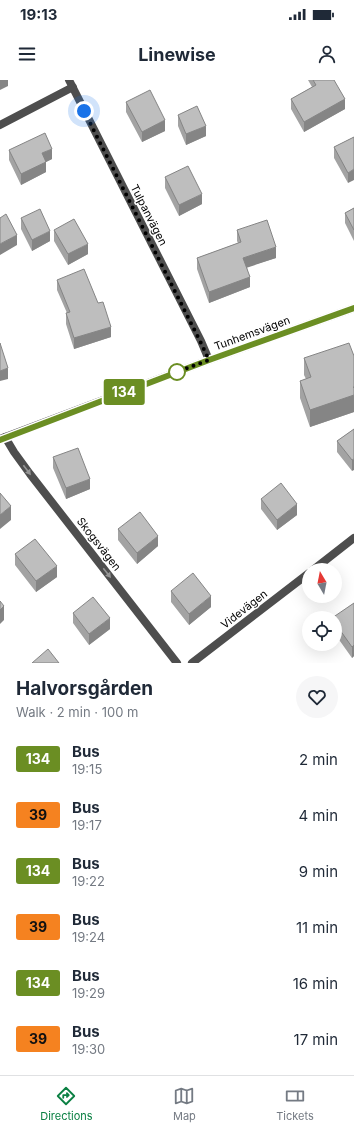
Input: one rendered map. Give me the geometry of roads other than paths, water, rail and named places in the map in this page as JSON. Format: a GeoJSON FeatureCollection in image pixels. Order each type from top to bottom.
{"type":"FeatureCollection","features":[{"type":"Feature","properties":{"kind":"street"},"geometry":{"type":"LineString","coordinates":[[0,125],[71,84]]}},
{"type":"Feature","properties":{"kind":"street","name":"Tulpanvägen"},"geometry":{"type":"LineString","coordinates":[[71,84],[209,360]]}},
{"type":"Feature","properties":{"kind":"street","name":"Tunhemsvägen"},"geometry":{"type":"LineString","coordinates":[[3,438],[209,360],[354,308]]}},
{"type":"Feature","properties":{"kind":"street","name":"Skogsvägen"},"geometry":{"type":"LineString","coordinates":[[3,438],[177,663]]}},
{"type":"Feature","properties":{"kind":"street"},"geometry":{"type":"LineString","coordinates":[[322,563],[354,538]]}},
{"type":"Feature","properties":{"kind":"street","name":"Videvägen"},"geometry":{"type":"LineString","coordinates":[[192,663],[302,578]]}}]}
